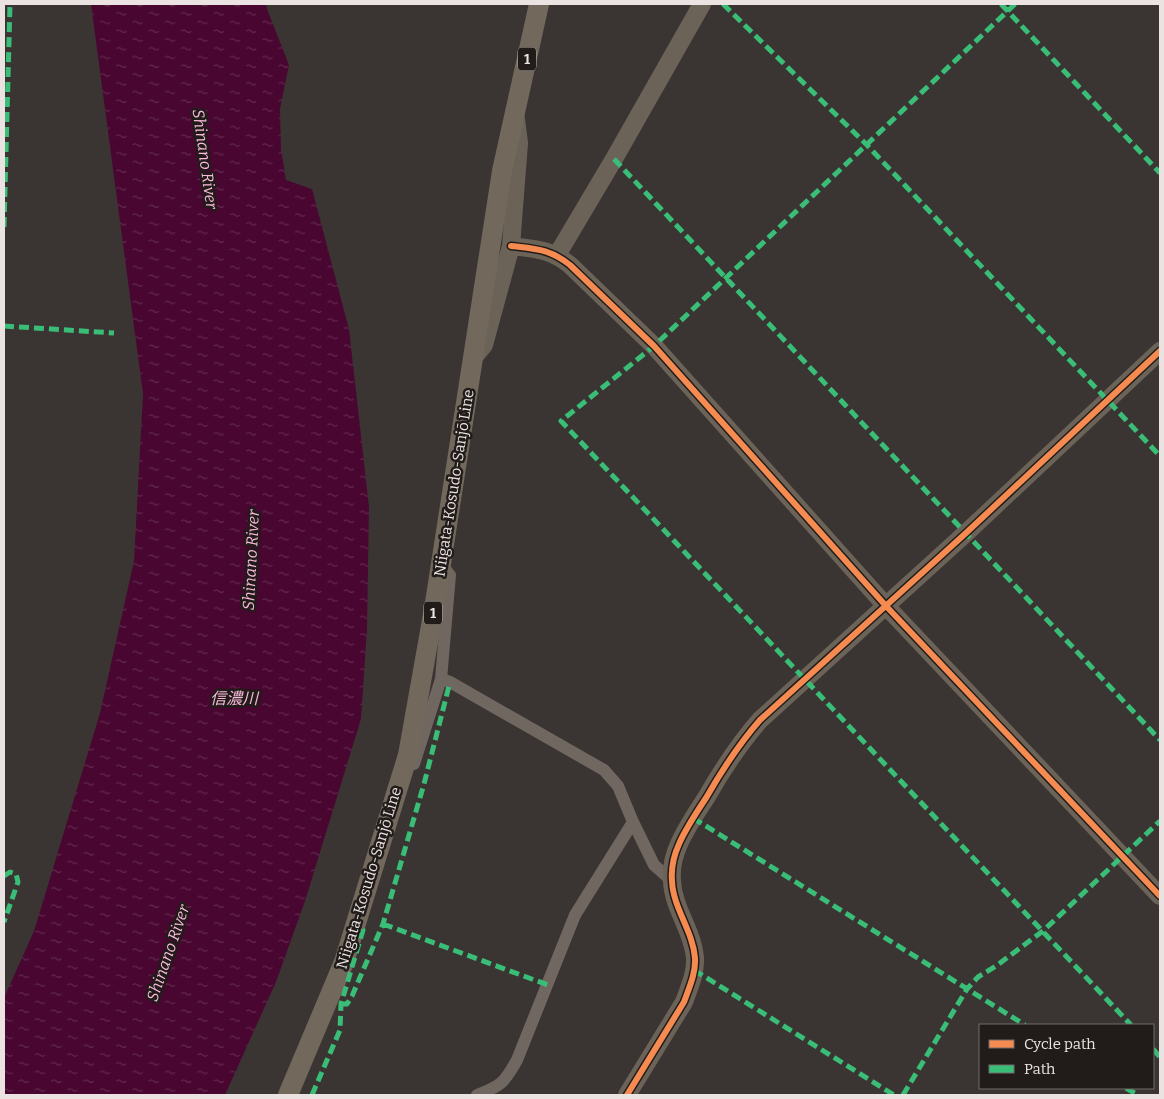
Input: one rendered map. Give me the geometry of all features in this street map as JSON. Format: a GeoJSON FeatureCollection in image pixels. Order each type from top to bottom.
{"type":"FeatureCollection","features":[{"type":"Feature","properties":{"kind":"main road","name":"Niigata-Kosudo-Sanjō Line"},"geometry":{"type":"LineString","coordinates":[[288,1095],[344,962],[408,754],[441,564],[502,171],[539,4]]}},
{"type":"Feature","properties":{"kind":"street"},"geometry":{"type":"LineString","coordinates":[[557,255],[702,4]]}},
{"type":"Feature","properties":{"kind":"street"},"geometry":{"type":"LineString","coordinates":[[474,357],[484,345],[511,246],[519,143],[515,114]]}},
{"type":"Feature","properties":{"kind":"street"},"geometry":{"type":"LineString","coordinates":[[511,246],[538,249],[557,255],[570,265],[654,346],[886,606],[1160,896]]}},
{"type":"Feature","properties":{"kind":"street"},"geometry":{"type":"LineString","coordinates":[[627,1095],[684,1002],[694,970],[693,945],[680,914],[671,880],[673,861],[678,845],[726,764],[745,737],[760,720],[966,533],[1160,351]]}},
{"type":"Feature","properties":{"kind":"street"},"geometry":{"type":"LineString","coordinates":[[394,798],[407,787],[441,679],[450,574],[441,564]]}},
{"type":"Feature","properties":{"kind":"street"},"geometry":{"type":"LineString","coordinates":[[441,679],[450,682],[604,770],[618,786],[654,865],[671,880]]}},
{"type":"Feature","properties":{"kind":"street"},"geometry":{"type":"LineString","coordinates":[[476,1095],[490,1090],[506,1080],[548,985],[574,914],[633,822]]}},
{"type":"Feature","properties":{"kind":"water","name":"信濃川"},"geometry":{"type":"Polygon","coordinates":[[[91,4],[266,4],[289,65],[280,109],[281,149],[286,180],[312,189],[349,329],[369,507],[367,629],[361,719],[305,901],[276,982],[225,1095],[4,1095],[4,998],[34,931],[100,713],[134,561],[143,394],[91,4]]]}},
{"type":"Feature","properties":{"kind":"marked path"},"geometry":{"type":"LineString","coordinates":[[4,227],[10,4]]}},
{"type":"Feature","properties":{"kind":"marked path"},"geometry":{"type":"LineString","coordinates":[[723,4],[866,144],[1160,456]]}},
{"type":"Feature","properties":{"kind":"marked path"},"geometry":{"type":"LineString","coordinates":[[1001,4],[1160,173]]}},
{"type":"Feature","properties":{"kind":"marked path"},"geometry":{"type":"LineString","coordinates":[[1015,4],[654,346],[561,421],[1130,1024]]}},
{"type":"Feature","properties":{"kind":"marked path"},"geometry":{"type":"LineString","coordinates":[[614,159],[1160,740]]}},
{"type":"Feature","properties":{"kind":"marked path"},"geometry":{"type":"LineString","coordinates":[[4,326],[114,333]]}},
{"type":"Feature","properties":{"kind":"marked path"},"geometry":{"type":"LineString","coordinates":[[341,1004],[347,1004],[352,996],[383,924],[424,784],[450,682]]}},
{"type":"Feature","properties":{"kind":"marked path"},"geometry":{"type":"LineString","coordinates":[[693,818],[1023,1024]]}},
{"type":"Feature","properties":{"kind":"marked path"},"geometry":{"type":"LineString","coordinates":[[903,1095],[967,989],[978,977],[1043,931],[1160,821]]}},
{"type":"Feature","properties":{"kind":"marked path"},"geometry":{"type":"LineString","coordinates":[[4,876],[10,872],[16,874],[18,882],[4,922]]}},
{"type":"Feature","properties":{"kind":"marked path"},"geometry":{"type":"LineString","coordinates":[[312,1095],[340,1030],[341,1004],[363,930],[358,918]]}},
{"type":"Feature","properties":{"kind":"marked path"},"geometry":{"type":"LineString","coordinates":[[383,924],[548,985]]}},
{"type":"Feature","properties":{"kind":"marked path"},"geometry":{"type":"LineString","coordinates":[[694,970],[894,1095]]}},
{"type":"Feature","properties":{"kind":"marked path"},"geometry":{"type":"LineString","coordinates":[[1154,1050],[1160,1057]]}},
{"type":"Feature","properties":{"kind":"marked path"},"geometry":{"type":"LineString","coordinates":[[1128,1089],[1138,1095]]}},
{"type":"Feature","properties":{"kind":"cycle path"},"geometry":{"type":"LineString","coordinates":[[511,246],[542,251],[563,260],[654,346],[886,606],[1160,896]]}},
{"type":"Feature","properties":{"kind":"cycle path"},"geometry":{"type":"LineString","coordinates":[[627,1095],[684,1002],[692,980],[695,958],[691,938],[673,891],[673,862],[691,821],[738,748],[760,720],[966,533],[1160,351]]}},
{"type":"Feature","properties":{"kind":"water label","name":"Shinano River"},"geometry":{"type":"Point","coordinates":[205,159]}},
{"type":"Feature","properties":{"kind":"water label","name":"Shinano River"},"geometry":{"type":"Point","coordinates":[251,560]}},
{"type":"Feature","properties":{"kind":"water label","name":"Shinano River"},"geometry":{"type":"Point","coordinates":[168,953]}}]}
